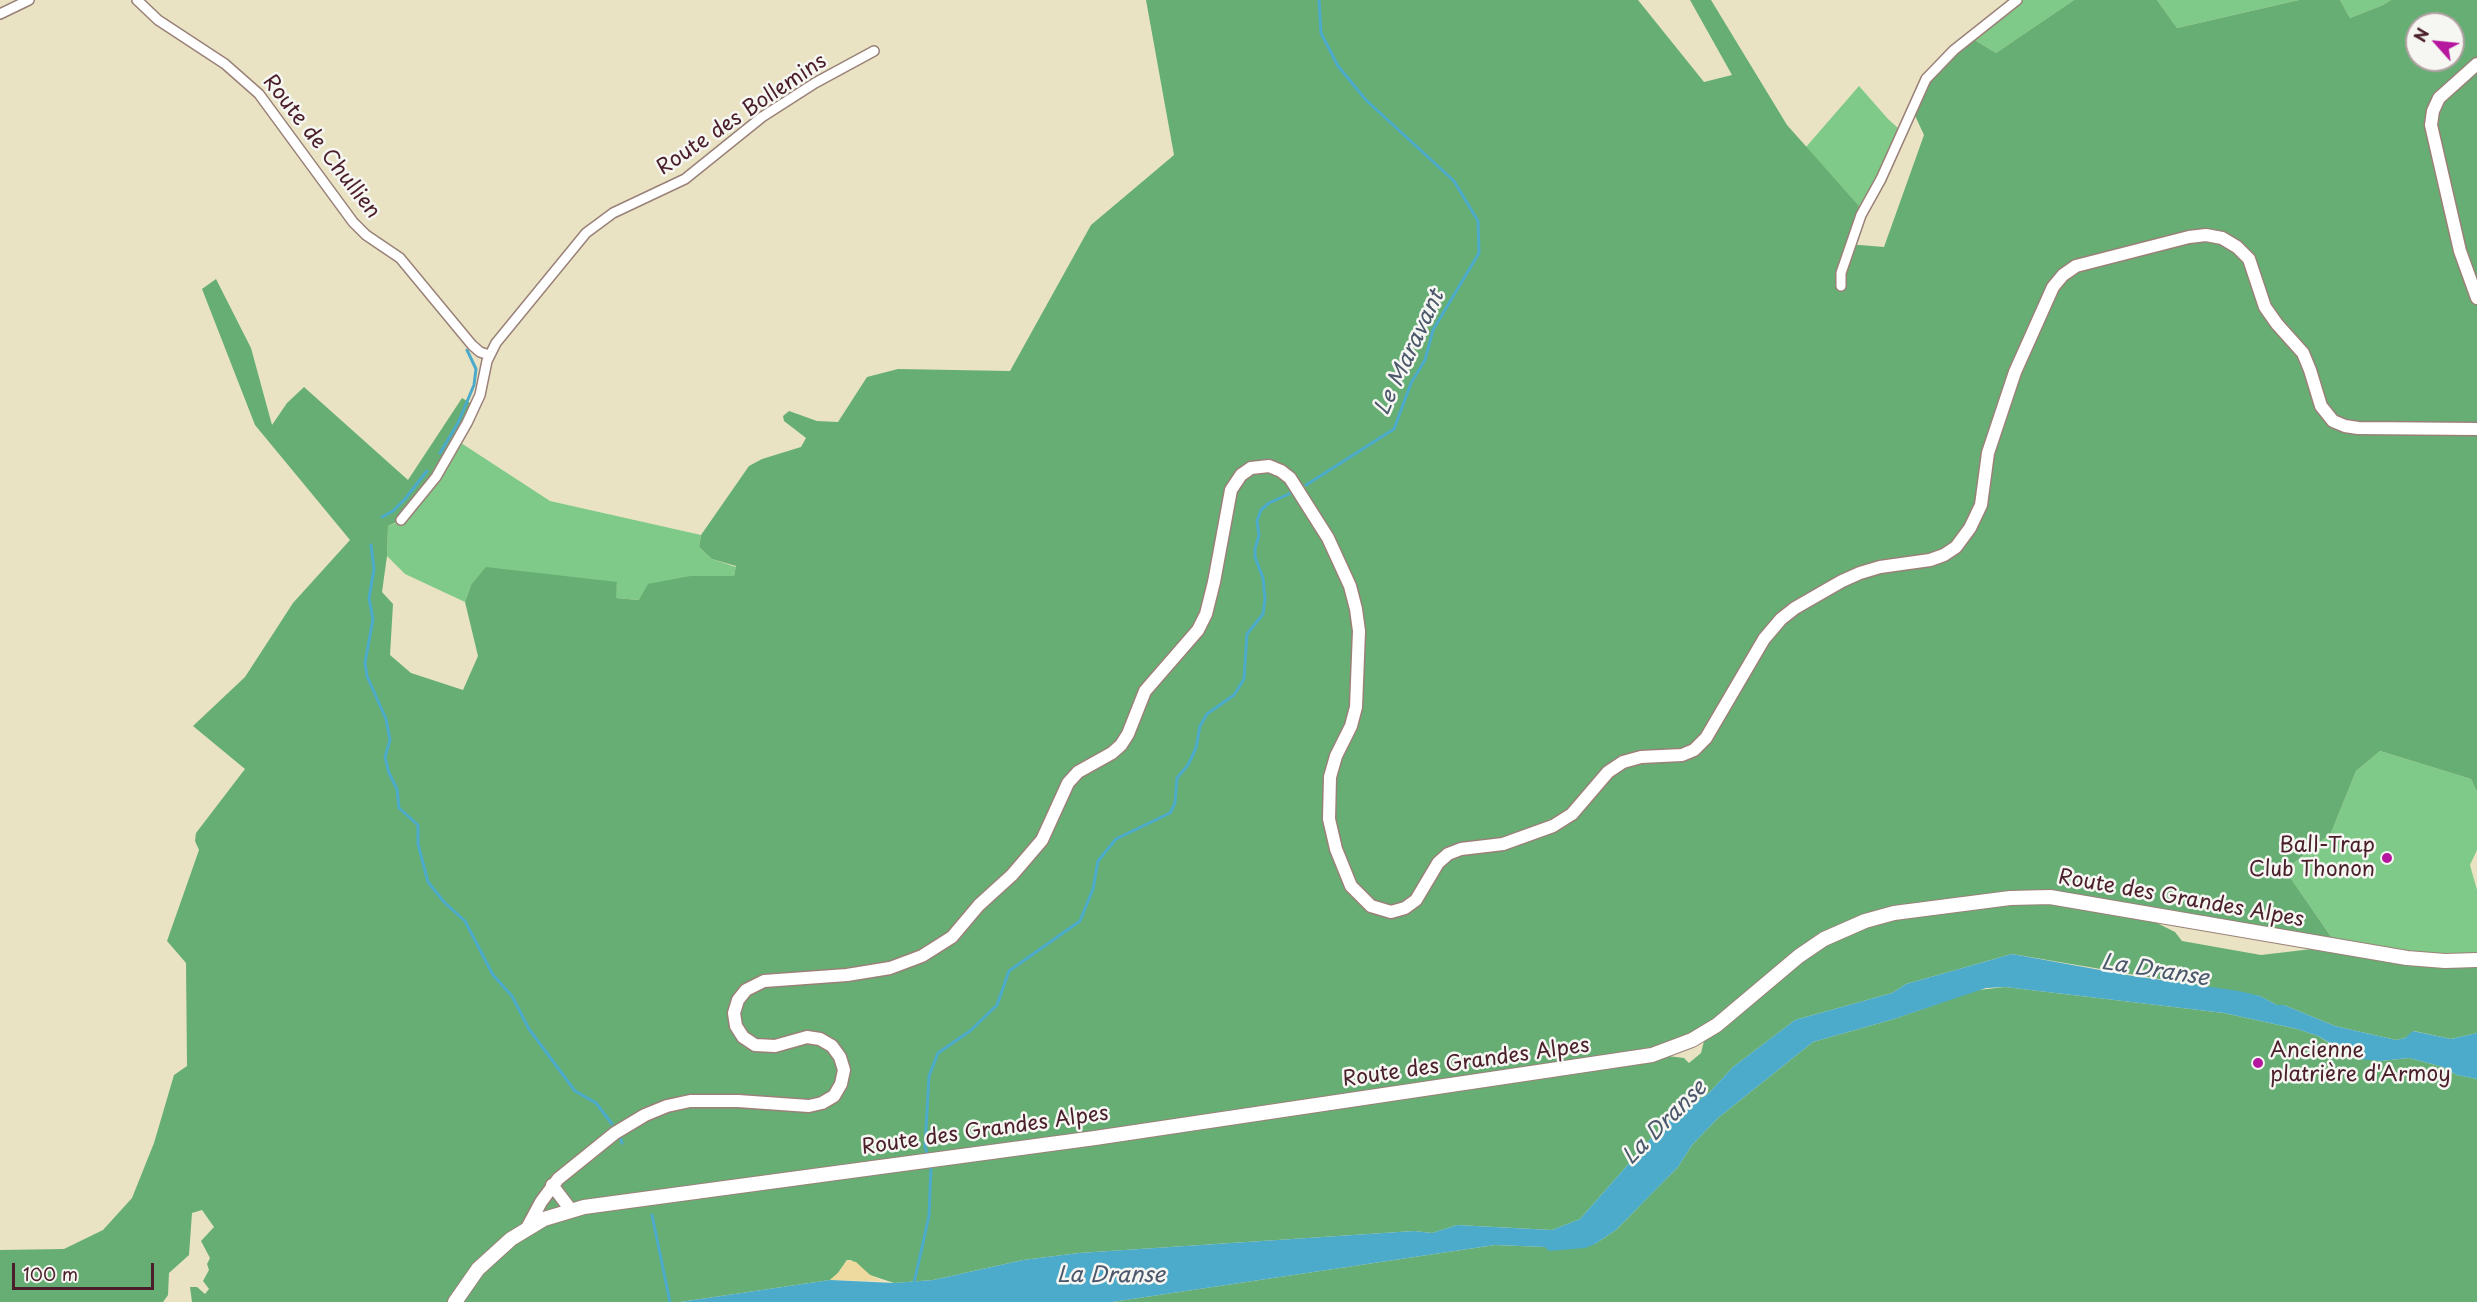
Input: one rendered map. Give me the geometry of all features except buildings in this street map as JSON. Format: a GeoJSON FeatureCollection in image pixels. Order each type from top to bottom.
{"type":"FeatureCollection","features":[{"type":"Feature","properties":{"kind":"main road","name":"Route des Grandes Alpes"},"geometry":{"type":"LineString","coordinates":[[455,1302],[486,1260],[527,1228],[571,1209],[1186,1125],[1652,1055],[1692,1040],[1718,1025],[1799,956],[1837,932],[1887,915],[2023,897],[2063,898],[2407,958],[2445,961],[2477,960]]}},
{"type":"Feature","properties":{"kind":"street"},"geometry":{"type":"LineString","coordinates":[[0,14],[29,0]]}},
{"type":"Feature","properties":{"kind":"street","name":"Route de Chullien"},"geometry":{"type":"LineString","coordinates":[[137,0],[154,17],[225,64],[259,93],[353,222],[366,235],[400,258],[472,345],[489,356]]}},
{"type":"Feature","properties":{"kind":"street"},"geometry":{"type":"LineString","coordinates":[[1841,286],[1841,273],[1861,215],[1881,179],[1926,79],[1954,50],[2018,0]]}},
{"type":"Feature","properties":{"kind":"street","name":"Route des Bollemins"},"geometry":{"type":"LineString","coordinates":[[400,520],[436,477],[458,441],[482,388],[489,356],[519,313],[592,228],[613,213],[686,179],[762,117],[815,83],[874,51]]}},
{"type":"Feature","properties":{"kind":"street"},"geometry":{"type":"LineString","coordinates":[[2477,64],[2439,98],[2433,111],[2431,125],[2460,251],[2477,298]]}},
{"type":"Feature","properties":{"kind":"street"},"geometry":{"type":"LineString","coordinates":[[527,1228],[552,1185],[573,1165],[645,1114],[667,1106],[702,1101],[809,1106],[822,1103],[834,1096],[842,1084],[844,1070],[840,1057],[832,1046],[820,1039],[807,1038],[775,1046],[755,1045],[743,1037],[736,1026],[734,1013],[738,1000],[746,990],[764,981],[858,974],[901,965],[922,956],[952,937],[979,904],[1012,875],[1042,840],[1068,783],[1078,772],[1112,753],[1121,745],[1128,735],[1146,691],[1198,630],[1209,605],[1220,559],[1231,490],[1241,475],[1251,468],[1269,466],[1290,478],[1328,538],[1350,586],[1359,631],[1356,707],[1351,726],[1336,756],[1330,777],[1329,819],[1336,849],[1351,886],[1371,906],[1391,912],[1405,908],[1416,900],[1438,864],[1448,854],[1461,849],[1495,846],[1514,841],[1560,823],[1577,809],[1608,772],[1623,762],[1641,757],[1682,754],[1694,750],[1706,738],[1764,639],[1781,619],[1795,608],[1860,573],[1887,566],[1930,560],[1956,547],[1970,528],[1981,505],[1989,453],[2015,372],[2053,287],[2063,275],[2076,266],[2197,235],[2222,238],[2237,247],[2249,259],[2265,307],[2303,353],[2321,406],[2333,421],[2358,428],[2477,429]]}},
{"type":"Feature","properties":{"kind":"street"},"geometry":{"type":"LineString","coordinates":[[552,1185],[571,1209]]}},
{"type":"Feature","properties":{"kind":"green space"},"geometry":{"type":"Polygon","coordinates":[[[1146,0],[1638,0],[1704,82],[1732,75],[1690,0],[1711,0],[1787,125],[1860,207],[1847,244],[1884,247],[1924,135],[1911,107],[1921,87],[1970,37],[1996,53],[2074,0],[2157,0],[2177,28],[2299,0],[2340,0],[2350,18],[2391,0],[2477,0],[2477,792],[2471,779],[2380,751],[2356,771],[2331,833],[2285,870],[2334,941],[2437,954],[2477,954],[2477,1033],[2451,1039],[2414,1031],[2405,1038],[2396,1040],[2335,1026],[2284,1005],[2277,1005],[2260,996],[2012,954],[1906,984],[1892,993],[1795,1020],[1733,1067],[1708,1094],[1676,1114],[1654,1135],[1580,1219],[1552,1230],[1457,1225],[1432,1233],[1414,1231],[1079,1253],[1023,1260],[933,1280],[894,1283],[870,1275],[851,1260],[847,1260],[830,1280],[680,1302],[192,1302],[190,1287],[197,1287],[205,1294],[209,1289],[203,1281],[209,1270],[207,1264],[210,1258],[201,1241],[214,1227],[202,1210],[192,1213],[189,1255],[169,1273],[168,1295],[163,1302],[0,1302],[0,1250],[64,1249],[103,1230],[132,1198],[154,1143],[174,1075],[187,1066],[186,963],[167,941],[199,850],[195,841],[196,833],[245,769],[193,726],[245,677],[293,603],[350,540],[255,425],[202,289],[216,279],[251,348],[272,425],[287,403],[304,387],[408,480],[462,398],[475,406],[458,441],[401,520],[388,526],[382,592],[393,604],[390,655],[411,673],[463,690],[478,656],[465,602],[471,585],[486,567],[617,582],[616,598],[639,600],[648,584],[690,576],[734,576],[736,566],[712,559],[699,547],[701,535],[749,466],[762,459],[801,447],[806,438],[784,421],[783,416],[789,411],[817,421],[838,422],[867,377],[898,369],[1010,371],[1091,225],[1174,155],[1146,0]],[[2155,922],[2175,932],[2182,941],[2261,955],[2312,949],[2312,948],[2155,922]],[[1704,1041],[1668,1056],[1684,1058],[1689,1063],[1701,1053],[1704,1041]]]}},
{"type":"Feature","properties":{"kind":"green space"},"geometry":{"type":"Polygon","coordinates":[[[2017,0],[2074,0],[1996,53],[1970,37],[2017,0]]]}},
{"type":"Feature","properties":{"kind":"green space"},"geometry":{"type":"Polygon","coordinates":[[[2157,0],[2299,0],[2177,28],[2157,0]]]}},
{"type":"Feature","properties":{"kind":"green space"},"geometry":{"type":"Polygon","coordinates":[[[2340,0],[2391,0],[2350,18],[2340,0]]]}},
{"type":"Feature","properties":{"kind":"green space"},"geometry":{"type":"Polygon","coordinates":[[[1859,86],[1898,128],[1880,172],[1860,207],[1806,147],[1859,86]]]}},
{"type":"Feature","properties":{"kind":"green space"},"geometry":{"type":"Polygon","coordinates":[[[458,441],[550,501],[701,535],[699,547],[712,559],[736,567],[734,576],[690,576],[640,600],[615,598],[617,583],[471,585],[465,602],[405,574],[387,556],[388,526],[396,523],[458,441]]]}},
{"type":"Feature","properties":{"kind":"green space","name":"Ball-Trap Club Thonon"},"geometry":{"type":"Polygon","coordinates":[[[2380,751],[2471,779],[2477,792],[2477,850],[2470,865],[2477,890],[2477,954],[2437,954],[2334,941],[2285,870],[2331,833],[2356,771],[2380,751]]]}},
{"type":"Feature","properties":{"kind":"green space"},"geometry":{"type":"Polygon","coordinates":[[[2005,987],[2224,1013],[2297,1029],[2318,1036],[2335,1047],[2381,1061],[2409,1058],[2443,1067],[2457,1075],[2477,1079],[2477,1302],[1112,1302],[1495,1245],[1545,1247],[1595,1244],[1616,1230],[1678,1167],[1692,1145],[1718,1118],[1813,1042],[1894,1019],[1978,990],[2005,987]]]}},
{"type":"Feature","properties":{"kind":"sand"},"geometry":{"type":"Polygon","coordinates":[[[847,1260],[856,1262],[870,1275],[882,1281],[830,1280],[847,1260]]]}},
{"type":"Feature","properties":{"kind":"water","name":"La Dranse"},"geometry":{"type":"Polygon","coordinates":[[[2012,954],[2133,976],[2239,991],[2260,996],[2277,1005],[2284,1005],[2335,1026],[2396,1040],[2405,1038],[2413,1031],[2451,1039],[2477,1033],[2477,1079],[2457,1075],[2443,1067],[2409,1058],[2381,1061],[2357,1059],[2318,1036],[2297,1029],[2224,1013],[2005,987],[1986,988],[1894,1019],[1813,1042],[1718,1118],[1692,1145],[1678,1167],[1616,1230],[1585,1248],[1549,1251],[1545,1247],[1495,1245],[1112,1302],[680,1302],[830,1280],[894,1283],[933,1280],[1023,1260],[1079,1253],[1414,1231],[1432,1233],[1457,1225],[1552,1230],[1580,1219],[1654,1135],[1676,1114],[1708,1094],[1733,1067],[1795,1020],[1892,993],[1906,984],[2012,954]]]}},
{"type":"Feature","properties":{"kind":"waterway","name":"Le Maravant"},"geometry":{"type":"LineString","coordinates":[[1306,485],[1394,429],[1411,383],[1425,360],[1433,330],[1479,253],[1478,221],[1454,181],[1366,100],[1338,66],[1321,33],[1319,0]]}},
{"type":"Feature","properties":{"kind":"waterway"},"geometry":{"type":"LineString","coordinates":[[440,453],[458,423],[474,385],[476,369],[467,350]]}},
{"type":"Feature","properties":{"kind":"waterway"},"geometry":{"type":"LineString","coordinates":[[382,517],[393,511],[405,499],[427,471]]}},
{"type":"Feature","properties":{"kind":"waterway","name":"Le Maravant"},"geometry":{"type":"LineString","coordinates":[[928,1157],[925,1146],[929,1076],[938,1053],[970,1031],[997,1005],[1009,971],[1080,921],[1093,889],[1098,861],[1116,839],[1170,813],[1175,803],[1177,778],[1188,765],[1196,748],[1200,726],[1207,714],[1234,695],[1244,679],[1247,634],[1263,614],[1265,599],[1263,578],[1255,557],[1259,535],[1257,521],[1261,510],[1269,503],[1291,493]]}},
{"type":"Feature","properties":{"kind":"waterway"},"geometry":{"type":"LineString","coordinates":[[371,545],[374,569],[369,598],[373,619],[365,663],[367,676],[386,719],[390,740],[385,757],[389,773],[397,789],[399,808],[418,825],[418,844],[428,882],[445,903],[465,921],[493,975],[512,996],[529,1029],[575,1091],[596,1103],[612,1124]]}},
{"type":"Feature","properties":{"kind":"waterway"},"geometry":{"type":"LineString","coordinates":[[620,1137],[622,1143]]}},
{"type":"Feature","properties":{"kind":"waterway","name":"Le Maravant"},"geometry":{"type":"LineString","coordinates":[[914,1283],[929,1216],[931,1166]]}},
{"type":"Feature","properties":{"kind":"waterway"},"geometry":{"type":"LineString","coordinates":[[652,1215],[670,1302]]}},
{"type":"Feature","properties":{"kind":"place","name":"Ball-Trap Club Thonon"},"geometry":{"type":"Point","coordinates":[2387,858]}},
{"type":"Feature","properties":{"kind":"place","name":"Ancienne platrière d'Armoy"},"geometry":{"type":"Point","coordinates":[2258,1063]}}]}
